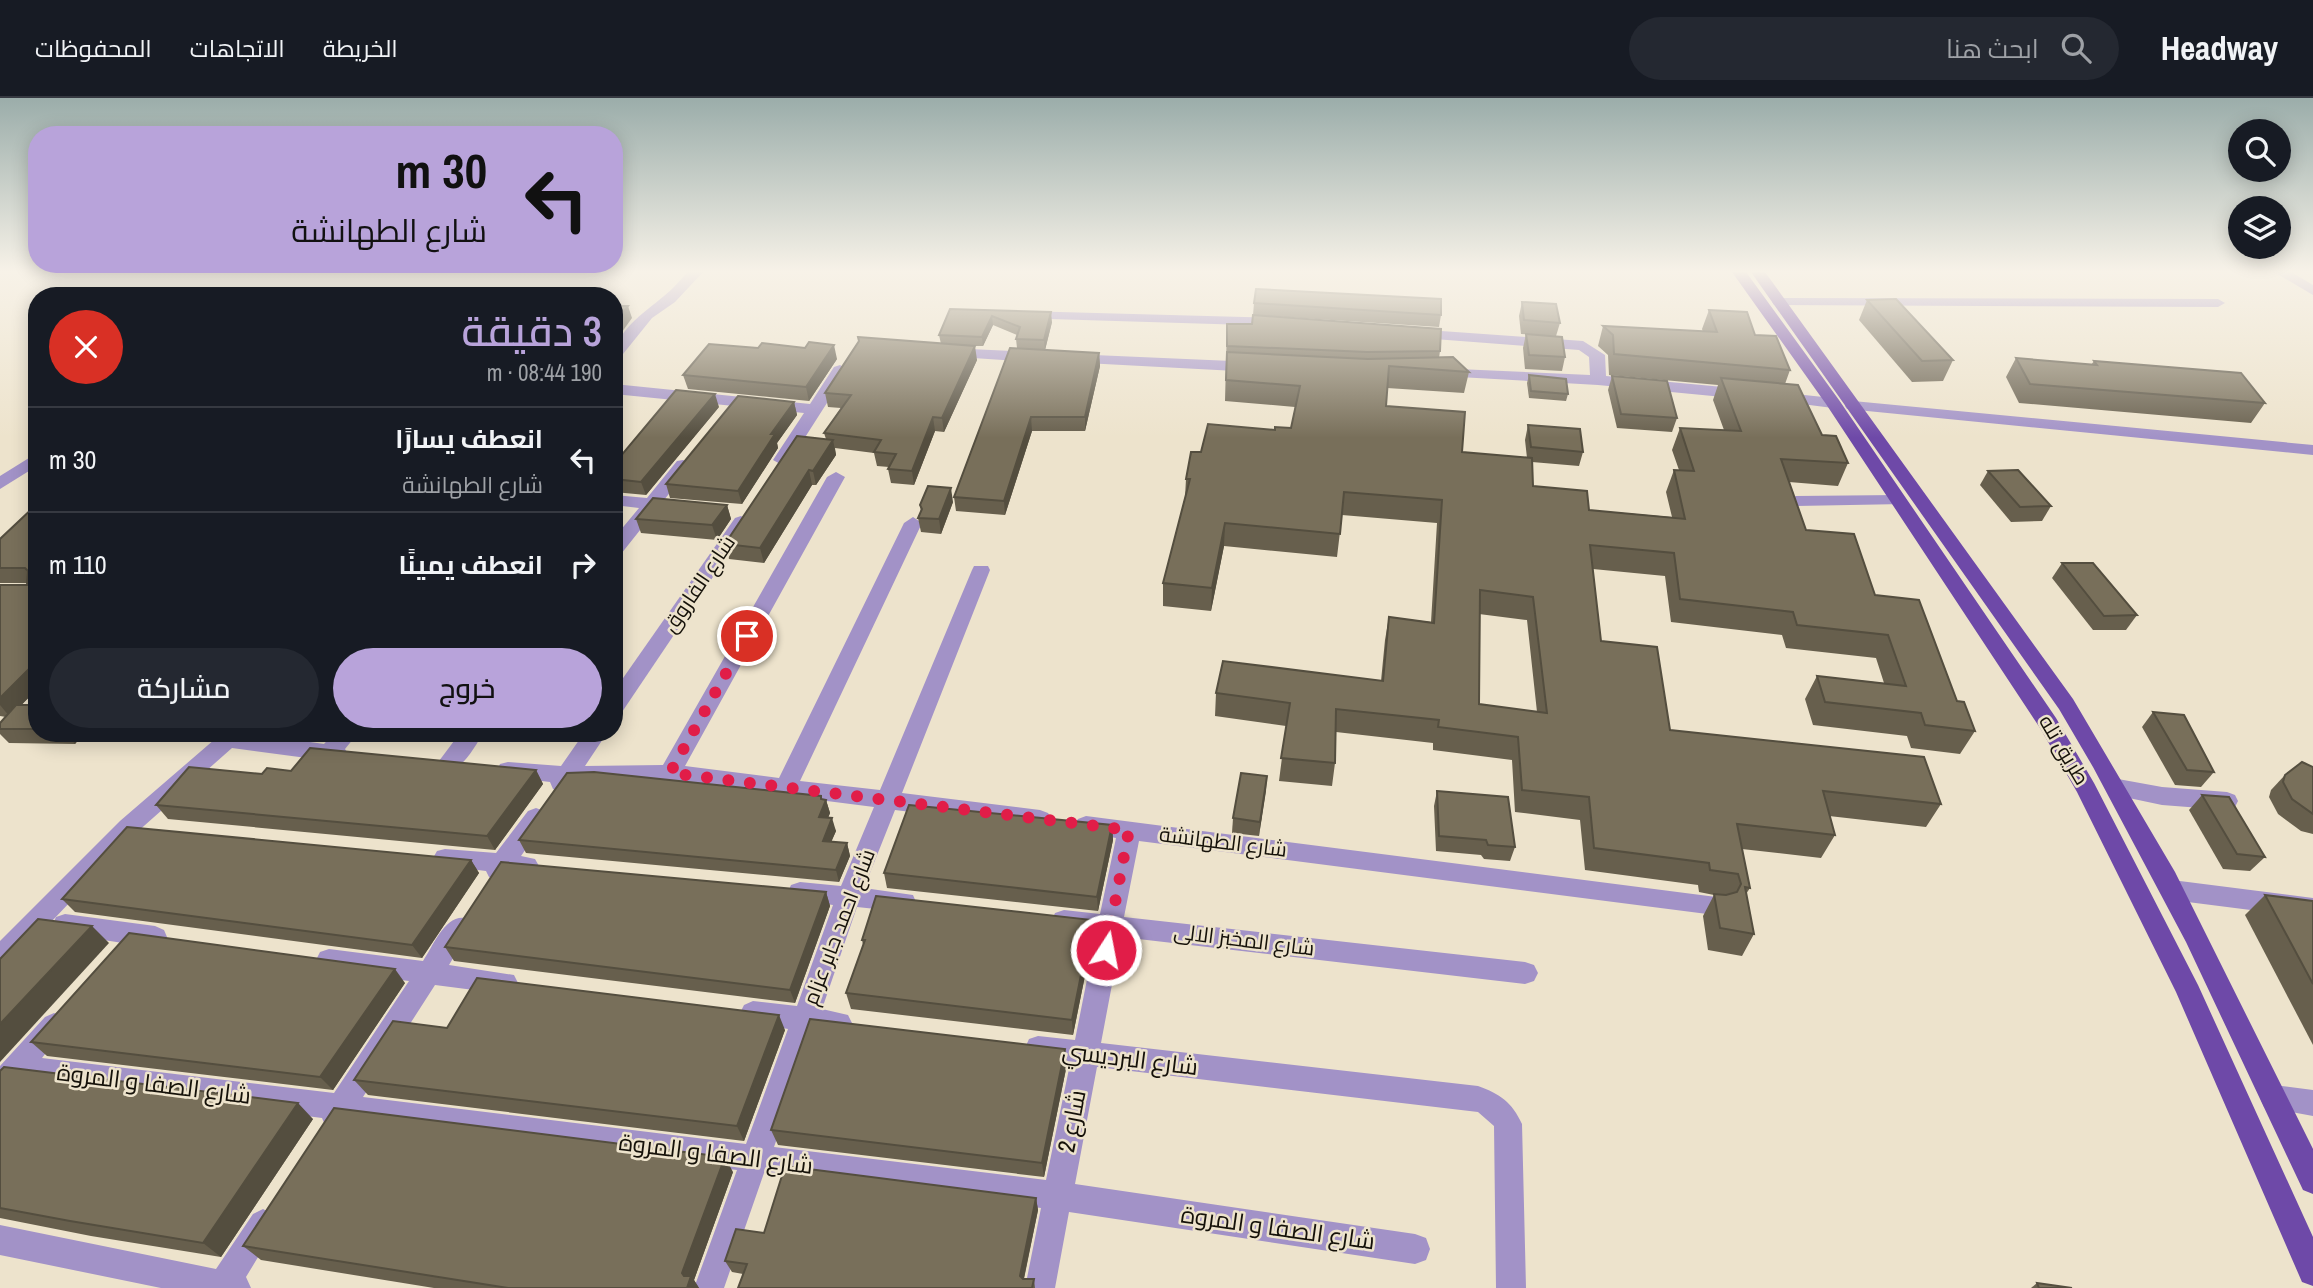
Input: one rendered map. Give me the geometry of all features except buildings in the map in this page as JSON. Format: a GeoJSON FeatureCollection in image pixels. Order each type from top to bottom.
{"type":"FeatureCollection","features":[{"type":"Feature","properties":{"kind":"main road","name":"طريق تله"},"geometry":{"type":"LineString","coordinates":[[1791,328],[1843,405],[2066,704],[2118,788],[2172,890],[2313,1180]]}},
{"type":"Feature","properties":{"kind":"main road","name":"طريق تله"},"geometry":{"type":"LineString","coordinates":[[1843,405],[1898,499],[2048,723],[2100,813],[2147,904],[2313,1271]]}},
{"type":"Feature","properties":{"kind":"street"},"geometry":{"type":"LineString","coordinates":[[1402,333],[1583,346],[1597,355],[1598,380]]}},
{"type":"Feature","properties":{"kind":"street"},"geometry":{"type":"LineString","coordinates":[[940,352],[1266,367]]}},
{"type":"Feature","properties":{"kind":"street"},"geometry":{"type":"LineString","coordinates":[[770,478],[851,354]]}},
{"type":"Feature","properties":{"kind":"street"},"geometry":{"type":"LineString","coordinates":[[1419,371],[1598,380],[2313,450]]}},
{"type":"Feature","properties":{"kind":"street"},"geometry":{"type":"LineString","coordinates":[[623,390],[815,409]]}},
{"type":"Feature","properties":{"kind":"street"},"geometry":{"type":"LineString","coordinates":[[719,422],[736,401]]}},
{"type":"Feature","properties":{"kind":"street"},"geometry":{"type":"LineString","coordinates":[[623,538],[693,453]]}},
{"type":"Feature","properties":{"kind":"street"},"geometry":{"type":"LineString","coordinates":[[4,481],[28,464]]}},
{"type":"Feature","properties":{"kind":"street"},"geometry":{"type":"LineString","coordinates":[[670,773],[836,477]]}},
{"type":"Feature","properties":{"kind":"street"},"geometry":{"type":"LineString","coordinates":[[4,481],[28,480]]}},
{"type":"Feature","properties":{"kind":"street"},"geometry":{"type":"LineString","coordinates":[[1796,501],[1898,499]]}},
{"type":"Feature","properties":{"kind":"street"},"geometry":{"type":"LineString","coordinates":[[623,501],[678,507]]}},
{"type":"Feature","properties":{"kind":"street","name":"شارع الفاروق"},"geometry":{"type":"LineString","coordinates":[[623,694],[751,507],[720,510]]}},
{"type":"Feature","properties":{"kind":"street"},"geometry":{"type":"LineString","coordinates":[[786,787],[913,523]]}},
{"type":"Feature","properties":{"kind":"street","name":"شارع احمد جابر عزام"},"geometry":{"type":"LineString","coordinates":[[709,1288],[849,897],[981,570]]}},
{"type":"Feature","properties":{"kind":"street"},"geometry":{"type":"LineString","coordinates":[[0,958],[128,827],[227,742]]}},
{"type":"Feature","properties":{"kind":"street"},"geometry":{"type":"LineString","coordinates":[[263,742],[355,756]]}},
{"type":"Feature","properties":{"kind":"street"},"geometry":{"type":"LineString","coordinates":[[329,753],[339,742]]}},
{"type":"Feature","properties":{"kind":"street"},"geometry":{"type":"LineString","coordinates":[[447,765],[465,742]]}},
{"type":"Feature","properties":{"kind":"street"},"geometry":{"type":"LineString","coordinates":[[318,1141],[502,863],[590,742]]}},
{"type":"Feature","properties":{"kind":"street","name":"شارع الطهانشة"},"geometry":{"type":"LineString","coordinates":[[421,763],[568,775],[670,773],[1715,905]]}},
{"type":"Feature","properties":{"kind":"street"},"geometry":{"type":"LineString","coordinates":[[2118,788],[2162,796],[2228,801]]}},
{"type":"Feature","properties":{"kind":"street"},"geometry":{"type":"LineString","coordinates":[[128,827],[155,830]]}},
{"type":"Feature","properties":{"kind":"street","name":"شارع 2"},"geometry":{"type":"LineString","coordinates":[[1040,1288],[1129,830]]}},
{"type":"Feature","properties":{"kind":"street"},"geometry":{"type":"LineString","coordinates":[[418,855],[557,868]]}},
{"type":"Feature","properties":{"kind":"street"},"geometry":{"type":"LineString","coordinates":[[779,890],[932,905]]}},
{"type":"Feature","properties":{"kind":"street"},"geometry":{"type":"LineString","coordinates":[[2172,890],[2313,908]]}},
{"type":"Feature","properties":{"kind":"street","name":"شارع المخبز الالى"},"geometry":{"type":"LineString","coordinates":[[1042,917],[1525,973]]}},
{"type":"Feature","properties":{"kind":"street"},"geometry":{"type":"LineString","coordinates":[[37,920],[175,940]]}},
{"type":"Feature","properties":{"kind":"street"},"geometry":{"type":"LineString","coordinates":[[117,955],[135,934]]}},
{"type":"Feature","properties":{"kind":"street"},"geometry":{"type":"LineString","coordinates":[[309,957],[536,986]]}},
{"type":"Feature","properties":{"kind":"street"},"geometry":{"type":"LineString","coordinates":[[8,1076],[71,1006]]}},
{"type":"Feature","properties":{"kind":"street"},"geometry":{"type":"LineString","coordinates":[[724,1009],[858,1026]]}},
{"type":"Feature","properties":{"kind":"street","name":"شارع البرديسي"},"geometry":{"type":"LineString","coordinates":[[1018,1045],[1478,1099],[1491,1103],[1502,1112],[1508,1124],[1511,1288]]}},
{"type":"Feature","properties":{"kind":"street","name":"شارع الصفا و المروة"},"geometry":{"type":"LineString","coordinates":[[8,1076],[340,1108],[755,1158],[1058,1196],[1415,1249]]}},
{"type":"Feature","properties":{"kind":"street"},"geometry":{"type":"LineString","coordinates":[[2274,1098],[2313,1103]]}},
{"type":"Feature","properties":{"kind":"street"},"geometry":{"type":"LineString","coordinates":[[0,1240],[229,1287],[274,1208]]}},
{"type":"Feature","properties":{"kind":"route"},"geometry":{"type":"LineString","coordinates":[[747,636],[670,773],[1129,830],[1106,950]]}}]}
